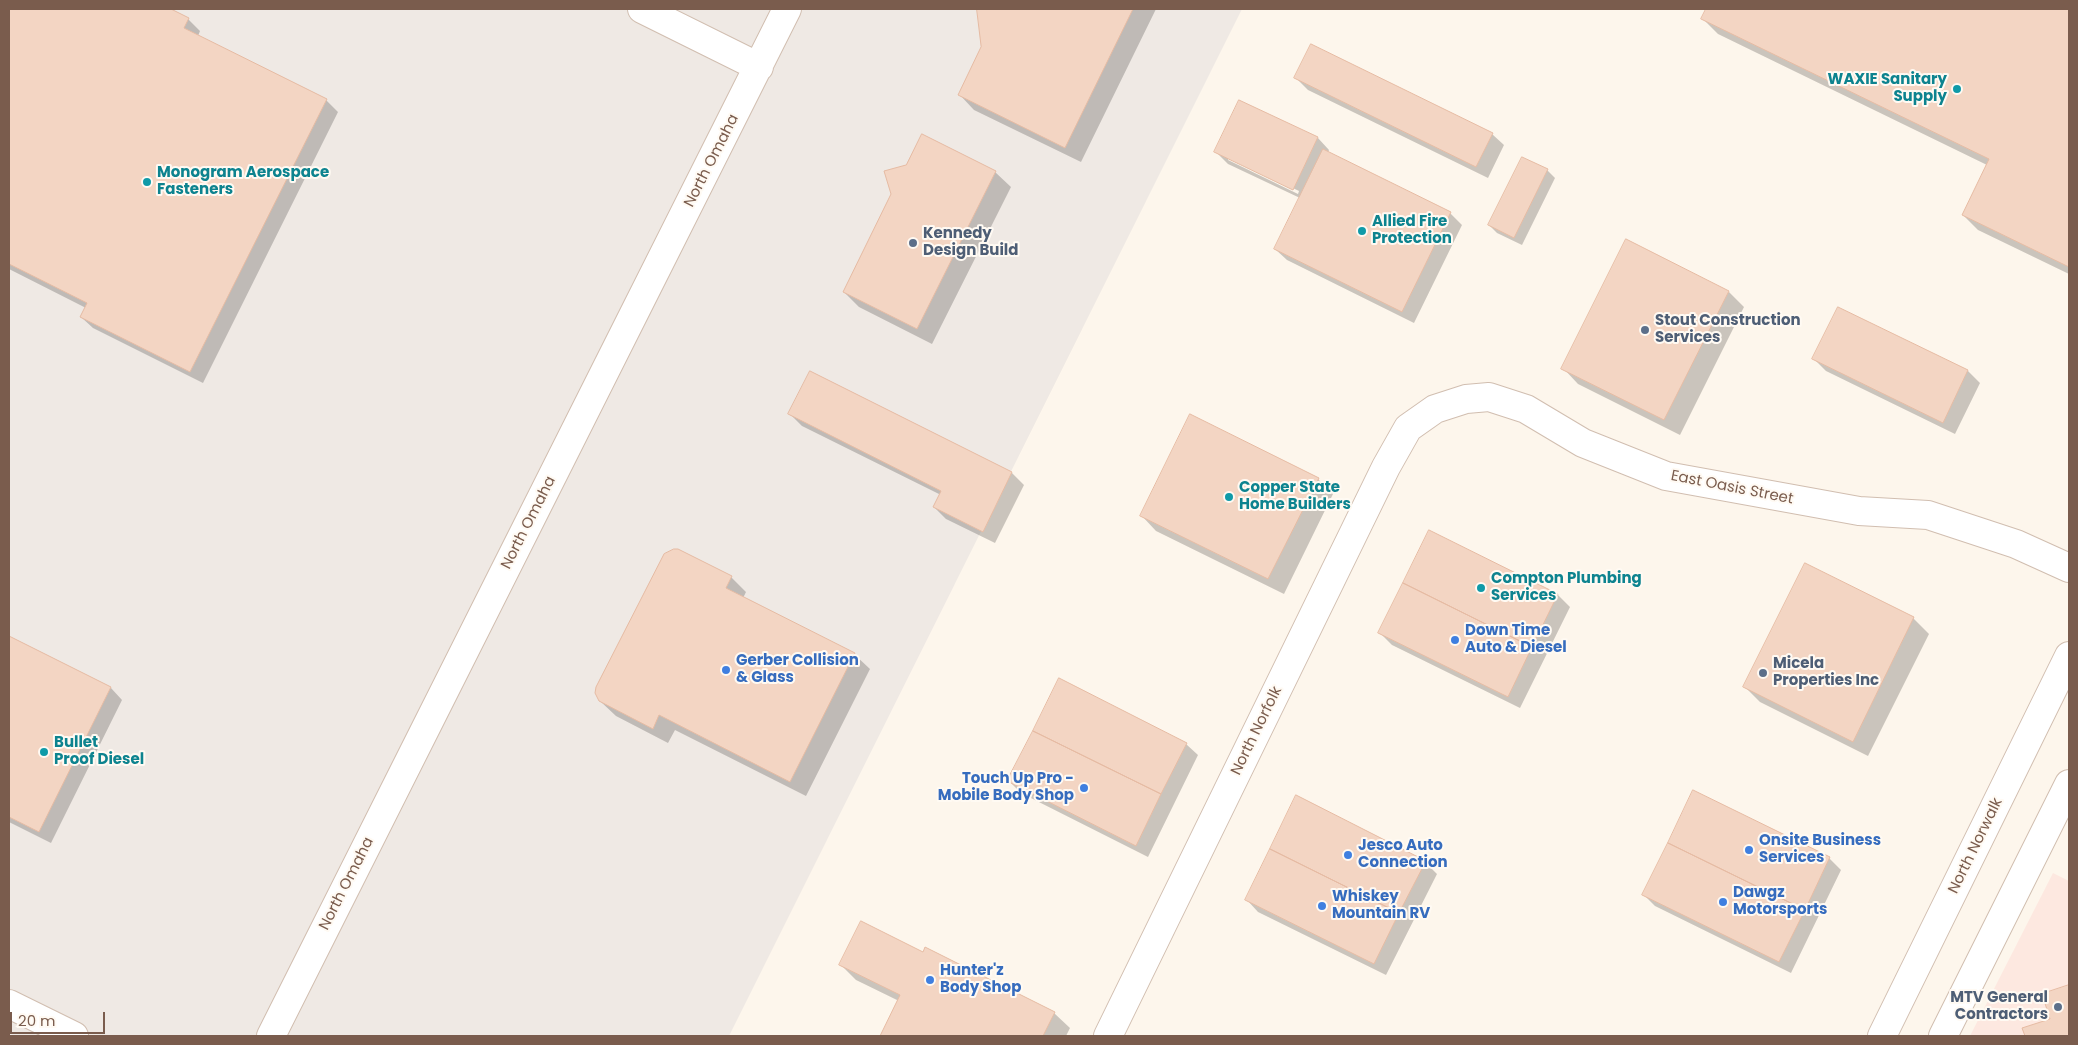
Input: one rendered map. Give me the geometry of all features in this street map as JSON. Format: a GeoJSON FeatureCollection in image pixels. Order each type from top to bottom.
{"type":"FeatureCollection","features":[{"type":"Feature","properties":{"kind":"street"},"geometry":{"type":"LineString","coordinates":[[642,9],[759,67]]}},
{"type":"Feature","properties":{"kind":"street","name":"North Omaha"},"geometry":{"type":"LineString","coordinates":[[271,1036],[787,9]]}},
{"type":"Feature","properties":{"kind":"street","name":"East Oasis Street"},"geometry":{"type":"LineString","coordinates":[[1408,428],[1435,409],[1466,399],[1489,397],[1526,409],[1582,443],[1666,476],[1859,511],[1928,515],[2016,544],[2069,568]]}},
{"type":"Feature","properties":{"kind":"street","name":"North Norfolk"},"geometry":{"type":"LineString","coordinates":[[1108,1036],[1386,467],[1408,428]]}},
{"type":"Feature","properties":{"kind":"street","name":"North Norwalk"},"geometry":{"type":"LineString","coordinates":[[1882,1036],[2069,656]]}},
{"type":"Feature","properties":{"kind":"street"},"geometry":{"type":"LineString","coordinates":[[1943,1036],[2069,784]]}},
{"type":"Feature","properties":{"kind":"street"},"geometry":{"type":"LineString","coordinates":[[9,1004],[74,1036]]}},
{"type":"Feature","properties":{"kind":"shaded area"},"geometry":{"type":"Polygon","coordinates":[[[9,9],[1242,9],[729,1036],[9,1036],[9,9]]]}},
{"type":"Feature","properties":{"kind":"shaded area"},"geometry":{"type":"Polygon","coordinates":[[[2053,873],[2069,881],[2069,1036],[1970,1036],[2053,873]]]}},
{"type":"Feature","properties":{"kind":"building","name":"Monogram Aerospace Fasteners"},"geometry":{"type":"Polygon","coordinates":[[[9,9],[171,9],[189,18],[184,28],[327,99],[190,372],[80,317],[87,303],[9,264],[9,9]]]}},
{"type":"Feature","properties":{"kind":"building"},"geometry":{"type":"Polygon","coordinates":[[[977,9],[1133,9],[1065,148],[958,95],[981,47],[977,9]]]}},
{"type":"Feature","properties":{"kind":"building","name":"WAXIE Sanitary Supply"},"geometry":{"type":"Polygon","coordinates":[[[1706,9],[2069,9],[2069,267],[1962,215],[1989,159],[1701,19],[1706,9]]]}},
{"type":"Feature","properties":{"kind":"building"},"geometry":{"type":"Polygon","coordinates":[[[1311,44],[1493,133],[1476,167],[1294,78],[1311,44]]]}},
{"type":"Feature","properties":{"kind":"building"},"geometry":{"type":"Polygon","coordinates":[[[1239,100],[1318,137],[1293,190],[1214,152],[1239,100]]]}},
{"type":"Feature","properties":{"kind":"building","name":"Kennedy Design Build"},"geometry":{"type":"Polygon","coordinates":[[[922,134],[996,171],[917,329],[843,292],[891,194],[884,171],[906,165],[922,134]]]}},
{"type":"Feature","properties":{"kind":"building","name":"Allied Fire Protection"},"geometry":{"type":"Polygon","coordinates":[[[1323,149],[1451,212],[1402,312],[1274,249],[1323,149]]]}},
{"type":"Feature","properties":{"kind":"building"},"geometry":{"type":"Polygon","coordinates":[[[1522,157],[1548,169],[1514,238],[1488,225],[1522,157]]]}},
{"type":"Feature","properties":{"kind":"building","name":"Stout Construction Services"},"geometry":{"type":"Polygon","coordinates":[[[1626,239],[1729,291],[1664,420],[1561,369],[1626,239]]]}},
{"type":"Feature","properties":{"kind":"building"},"geometry":{"type":"Polygon","coordinates":[[[1838,307],[1968,370],[1943,423],[1812,359],[1838,307]]]}},
{"type":"Feature","properties":{"kind":"building"},"geometry":{"type":"Polygon","coordinates":[[[810,371],[1012,472],[983,532],[933,507],[941,491],[788,414],[810,371]]]}},
{"type":"Feature","properties":{"kind":"building","name":"Copper State Home Builders"},"geometry":{"type":"Polygon","coordinates":[[[1190,414],[1319,478],[1268,579],[1140,516],[1190,414]]]}},
{"type":"Feature","properties":{"kind":"building","name":"Compton Plumbing Services"},"geometry":{"type":"Polygon","coordinates":[[[1429,530],[1558,594],[1532,647],[1403,583],[1429,530]]]}},
{"type":"Feature","properties":{"kind":"building","name":"Gerber Collision & Glass"},"geometry":{"type":"Polygon","coordinates":[[[678,549],[732,576],[726,588],[855,653],[790,782],[659,715],[653,729],[599,701],[595,693],[596,687],[664,554],[678,549]]]}},
{"type":"Feature","properties":{"kind":"building"},"geometry":{"type":"Polygon","coordinates":[[[1805,563],[1914,617],[1853,742],[1743,687],[1805,563]]]}},
{"type":"Feature","properties":{"kind":"building","name":"Down Time Auto & Diesel"},"geometry":{"type":"Polygon","coordinates":[[[1403,583],[1532,647],[1508,697],[1378,633],[1403,583]]]}},
{"type":"Feature","properties":{"kind":"building","name":"Bullet Proof Diesel"},"geometry":{"type":"Polygon","coordinates":[[[9,636],[111,687],[39,832],[9,817],[9,636]]]}},
{"type":"Feature","properties":{"kind":"building"},"geometry":{"type":"Polygon","coordinates":[[[1059,678],[1187,743],[1161,794],[1033,731],[1059,678]]]}},
{"type":"Feature","properties":{"kind":"building","name":"Touch Up Pro - Mobile Body Shop"},"geometry":{"type":"Polygon","coordinates":[[[1033,731],[1161,794],[1136,846],[1007,781],[1033,731]]]}},
{"type":"Feature","properties":{"kind":"building","name":"Onsite Business Services"},"geometry":{"type":"Polygon","coordinates":[[[1693,790],[1830,857],[1805,910],[1668,843],[1693,790]]]}},
{"type":"Feature","properties":{"kind":"building","name":"Jesco Auto Connection"},"geometry":{"type":"Polygon","coordinates":[[[1296,795],[1426,861],[1399,913],[1270,849],[1296,795]]]}},
{"type":"Feature","properties":{"kind":"building","name":"Dawgz Motorsports"},"geometry":{"type":"Polygon","coordinates":[[[1668,843],[1805,910],[1779,962],[1642,895],[1668,843]]]}},
{"type":"Feature","properties":{"kind":"building","name":"Whiskey Mountain RV"},"geometry":{"type":"Polygon","coordinates":[[[1270,849],[1399,913],[1374,964],[1245,900],[1270,849]]]}},
{"type":"Feature","properties":{"kind":"building","name":"Hunter'z Body Shop"},"geometry":{"type":"Polygon","coordinates":[[[861,921],[923,952],[925,947],[1055,1012],[1043,1036],[880,1036],[900,995],[839,965],[861,921]]]}},
{"type":"Feature","properties":{"kind":"building","name":"MTV General Contractors"},"geometry":{"type":"Polygon","coordinates":[[[2069,985],[2069,1036],[2025,1036],[2022,1028],[2050,1019],[2042,994],[2069,985]]]}},
{"type":"Feature","properties":{"kind":"place","name":"WAXIE Sanitary Supply"},"geometry":{"type":"Point","coordinates":[1957,89]}},
{"type":"Feature","properties":{"kind":"place","name":"Monogram Aerospace Fasteners"},"geometry":{"type":"Point","coordinates":[147,182]}},
{"type":"Feature","properties":{"kind":"place","name":"Allied Fire Protection"},"geometry":{"type":"Point","coordinates":[1362,231]}},
{"type":"Feature","properties":{"kind":"place","name":"Kennedy Design Build"},"geometry":{"type":"Point","coordinates":[913,243]}},
{"type":"Feature","properties":{"kind":"place","name":"Stout Construction Services"},"geometry":{"type":"Point","coordinates":[1645,330]}},
{"type":"Feature","properties":{"kind":"place","name":"Copper State Home Builders"},"geometry":{"type":"Point","coordinates":[1229,497]}},
{"type":"Feature","properties":{"kind":"place","name":"Compton Plumbing Services"},"geometry":{"type":"Point","coordinates":[1481,588]}},
{"type":"Feature","properties":{"kind":"place","name":"Down Time Auto & Diesel"},"geometry":{"type":"Point","coordinates":[1455,640]}},
{"type":"Feature","properties":{"kind":"place","name":"Gerber Collision & Glass"},"geometry":{"type":"Point","coordinates":[726,670]}},
{"type":"Feature","properties":{"kind":"place","name":"Micela Properties Inc"},"geometry":{"type":"Point","coordinates":[1763,673]}},
{"type":"Feature","properties":{"kind":"place","name":"Bullet Proof Diesel"},"geometry":{"type":"Point","coordinates":[44,752]}},
{"type":"Feature","properties":{"kind":"place","name":"Touch Up Pro - Mobile Body Shop"},"geometry":{"type":"Point","coordinates":[1084,788]}},
{"type":"Feature","properties":{"kind":"place","name":"Onsite Business Services"},"geometry":{"type":"Point","coordinates":[1749,850]}},
{"type":"Feature","properties":{"kind":"place","name":"Jesco Auto Connection"},"geometry":{"type":"Point","coordinates":[1348,855]}},
{"type":"Feature","properties":{"kind":"place","name":"Dawgz Motorsports"},"geometry":{"type":"Point","coordinates":[1723,902]}},
{"type":"Feature","properties":{"kind":"place","name":"Whiskey Mountain RV"},"geometry":{"type":"Point","coordinates":[1322,906]}},
{"type":"Feature","properties":{"kind":"place","name":"Hunter'z Body Shop"},"geometry":{"type":"Point","coordinates":[930,980]}},
{"type":"Feature","properties":{"kind":"place","name":"MTV General Contractors"},"geometry":{"type":"Point","coordinates":[2058,1007]}}]}
